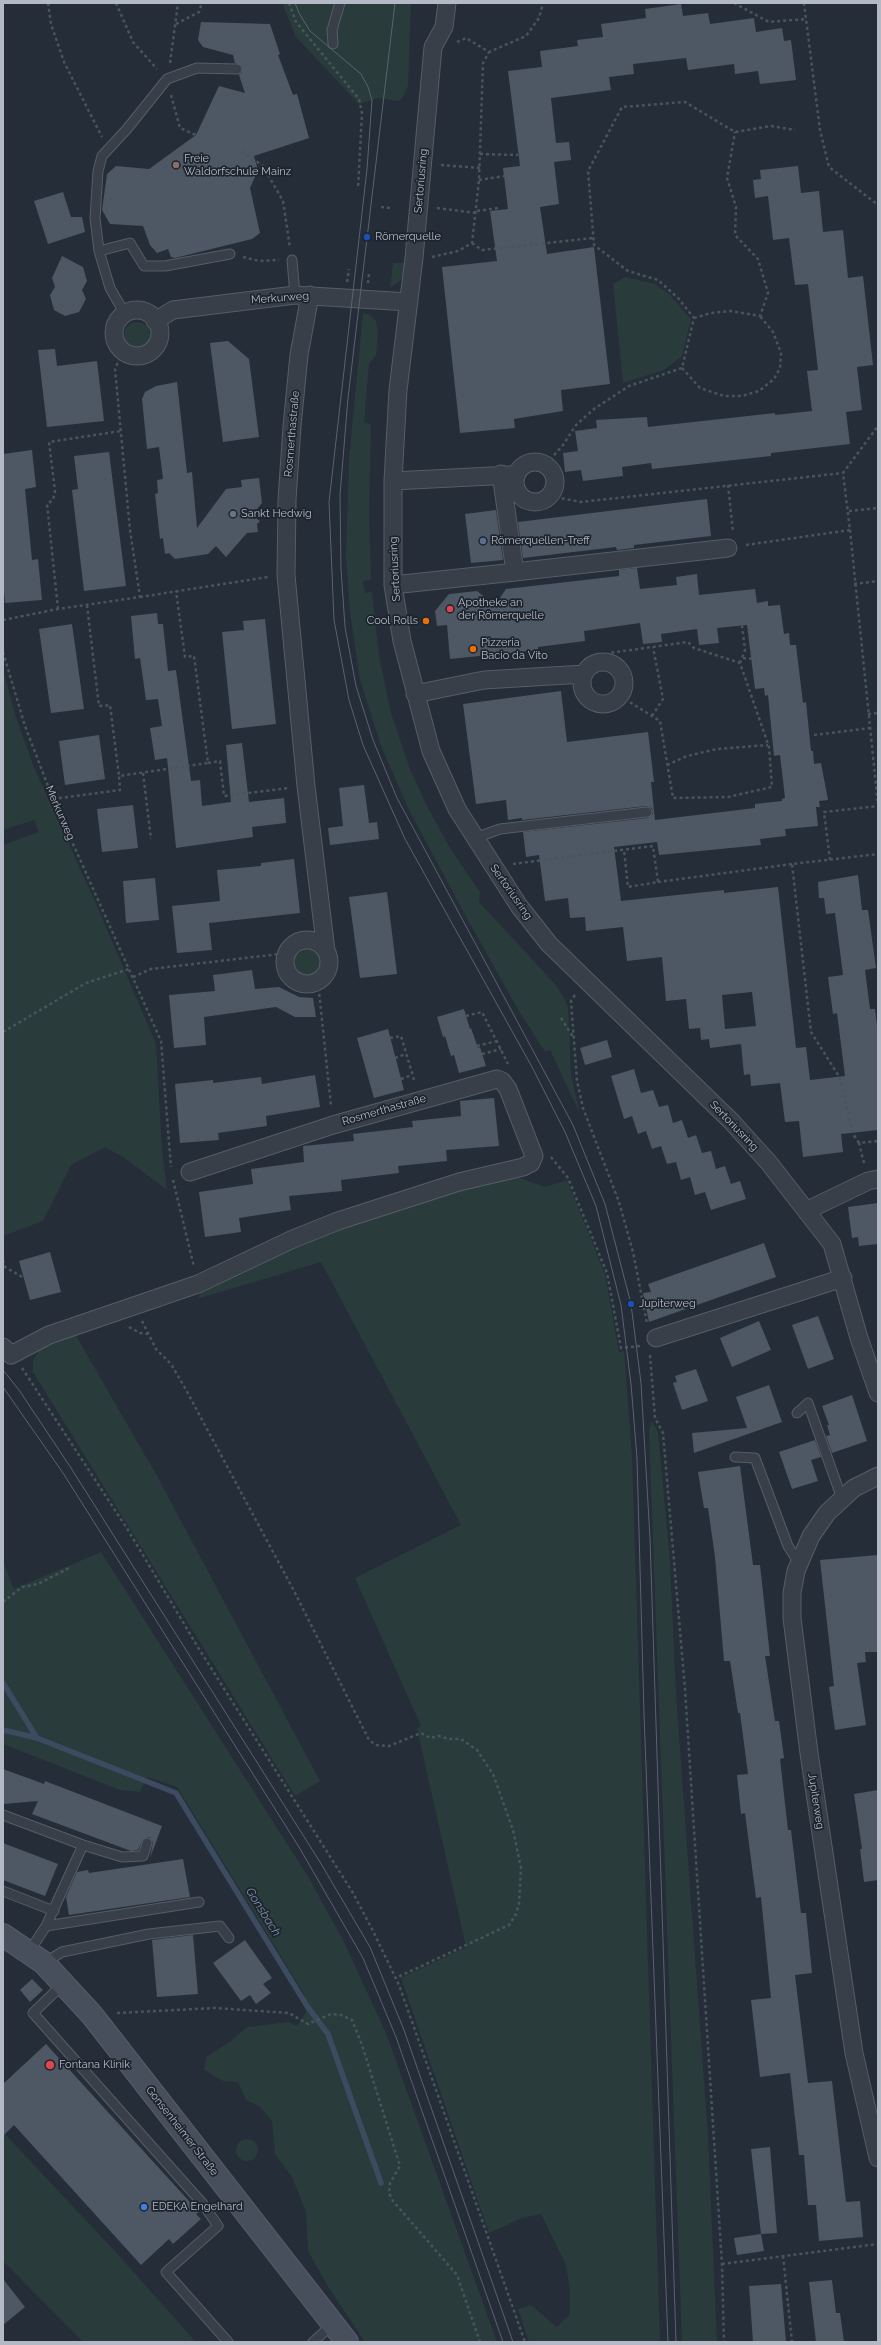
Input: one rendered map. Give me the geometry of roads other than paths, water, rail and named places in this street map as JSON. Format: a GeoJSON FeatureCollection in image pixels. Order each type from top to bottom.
{"type":"FeatureCollection","features":[{"type":"Feature","properties":{"kind":"main road","name":"Gonsenheimer Straße"},"geometry":{"type":"LineString","coordinates":[[3,1935],[37,1957],[64,1983],[92,2015],[347,2342]]}},
{"type":"Feature","properties":{"kind":"street"},"geometry":{"type":"LineString","coordinates":[[442,3],[444,27]]}},
{"type":"Feature","properties":{"kind":"street","name":"Sertoriusring"},"geometry":{"type":"LineString","coordinates":[[446,3],[444,27],[433,47],[409,302],[398,390],[393,480],[393,585],[402,641],[431,751],[457,809],[519,906],[549,944],[732,1122],[808,1210],[832,1244],[844,1278],[859,1338],[878,1393]]}},
{"type":"Feature","properties":{"kind":"street","name":"Merkurweg"},"geometry":{"type":"LineString","coordinates":[[155,321],[173,310],[302,295],[409,302]]}},
{"type":"Feature","properties":{"kind":"street","name":"Rosmerthastraße"},"geometry":{"type":"LineString","coordinates":[[302,295],[300,355],[292,426],[287,500],[286,575],[306,786],[329,965],[327,972],[318,982],[304,984],[292,978],[286,966],[288,953],[297,944],[309,941],[321,946],[326,951]]}},
{"type":"Feature","properties":{"kind":"street"},"geometry":{"type":"LineString","coordinates":[[140,310],[148,313],[155,321],[160,332],[159,339],[151,352],[137,356],[123,351],[115,339],[114,332],[119,318],[125,314],[140,310]]}},
{"type":"Feature","properties":{"kind":"street"},"geometry":{"type":"LineString","coordinates":[[393,480],[508,474],[528,462],[540,462],[551,468],[556,479],[554,491],[550,496],[538,502],[525,499],[516,488],[508,474]]}},
{"type":"Feature","properties":{"kind":"street"},"geometry":{"type":"LineString","coordinates":[[508,474],[515,572]]}},
{"type":"Feature","properties":{"kind":"street"},"geometry":{"type":"LineString","coordinates":[[393,585],[731,547]]}},
{"type":"Feature","properties":{"kind":"street"},"geometry":{"type":"LineString","coordinates":[[415,694],[484,680],[588,669],[607,662],[619,669],[624,682],[620,696],[609,703],[602,704],[589,699],[582,687],[588,669]]}},
{"type":"Feature","properties":{"kind":"street","name":"Rosmerthastraße"},"geometry":{"type":"LineString","coordinates":[[7,1351],[198,1284],[293,1239],[338,1221],[446,1186],[523,1167],[541,1155],[502,1081],[490,1080],[419,1099],[333,1125],[190,1172]]}},
{"type":"Feature","properties":{"kind":"street"},"geometry":{"type":"LineString","coordinates":[[808,1210],[873,1180]]}},
{"type":"Feature","properties":{"kind":"street"},"geometry":{"type":"LineString","coordinates":[[650,1342],[844,1278]]}},
{"type":"Feature","properties":{"kind":"street","name":"Jupiterweg"},"geometry":{"type":"LineString","coordinates":[[878,1476],[854,1488],[827,1513],[811,1536],[799,1563],[792,1593],[792,1618],[809,1753],[854,2053],[878,2158]]}},
{"type":"Feature","properties":{"kind":"lane"},"geometry":{"type":"LineString","coordinates":[[333,44],[332,30],[340,3]]}},
{"type":"Feature","properties":{"kind":"lane"},"geometry":{"type":"LineString","coordinates":[[125,314],[110,288],[99,251],[95,218],[98,171],[102,156],[167,79],[197,68],[237,69]]}},
{"type":"Feature","properties":{"kind":"lane"},"geometry":{"type":"LineString","coordinates":[[99,251],[130,243],[144,266],[165,266],[230,254]]}},
{"type":"Feature","properties":{"kind":"lane"},"geometry":{"type":"LineString","coordinates":[[292,260],[302,295]]}},
{"type":"Feature","properties":{"kind":"lane"},"geometry":{"type":"LineString","coordinates":[[475,838],[500,829],[647,812]]}},
{"type":"Feature","properties":{"kind":"lane"},"geometry":{"type":"LineString","coordinates":[[797,1413],[808,1404],[842,1499]]}},
{"type":"Feature","properties":{"kind":"lane"},"geometry":{"type":"LineString","coordinates":[[735,1457],[755,1458],[788,1546],[799,1563]]}},
{"type":"Feature","properties":{"kind":"lane"},"geometry":{"type":"LineString","coordinates":[[3,1815],[7,1815],[83,1845],[122,1856],[143,1856],[147,1843]]}},
{"type":"Feature","properties":{"kind":"lane"},"geometry":{"type":"LineString","coordinates":[[83,1845],[46,1926],[37,1957],[149,1934],[220,1926],[229,1938]]}},
{"type":"Feature","properties":{"kind":"lane"},"geometry":{"type":"LineString","coordinates":[[3,1891],[54,1911]]}},
{"type":"Feature","properties":{"kind":"lane"},"geometry":{"type":"LineString","coordinates":[[46,1926],[199,1902]]}},
{"type":"Feature","properties":{"kind":"lane"},"geometry":{"type":"LineString","coordinates":[[64,1983],[33,2012],[203,2204],[218,2226],[166,2272],[228,2342]]}},
{"type":"Feature","properties":{"kind":"lane"},"geometry":{"type":"LineString","coordinates":[[313,2342],[333,2324]]}},
{"type":"Feature","properties":{"kind":"waterway"},"geometry":{"type":"LineString","coordinates":[[3,1683],[37,1738]]}},
{"type":"Feature","properties":{"kind":"waterway","name":"Gonsbach"},"geometry":{"type":"LineString","coordinates":[[3,1730],[37,1738],[176,1793],[307,2006],[328,2034],[381,2183]]}},
{"type":"Feature","properties":{"kind":"tram line"},"geometry":{"type":"LineString","coordinates":[[295,3],[310,31],[361,74],[368,87],[372,100],[367,169],[329,502],[334,620],[349,700],[363,745],[405,839],[532,1067],[565,1132],[596,1206],[621,1305],[631,1384],[637,1458],[644,1714],[668,2342]]}},
{"type":"Feature","properties":{"kind":"tram line"},"geometry":{"type":"LineString","coordinates":[[395,3],[348,398],[340,495],[341,569],[345,627],[356,686],[373,740],[397,798],[573,1125],[605,1204],[631,1304],[641,1383],[650,1538],[676,2342]]}},
{"type":"Feature","properties":{"kind":"tram line"},"geometry":{"type":"LineString","coordinates":[[3,1370],[19,1390],[71,1468],[320,1862],[370,1947],[404,2030],[513,2342]]}},
{"type":"Feature","properties":{"kind":"tram line"},"geometry":{"type":"LineString","coordinates":[[3,1387],[63,1473],[299,1847],[363,1958],[396,2037],[503,2342]]}},
{"type":"Feature","properties":{"kind":"place","name":"Freie Waldorfschule Mainz"},"geometry":{"type":"Point","coordinates":[176,165]}},
{"type":"Feature","properties":{"kind":"place","name":"Römerquelle"},"geometry":{"type":"Point","coordinates":[367,237]}},
{"type":"Feature","properties":{"kind":"place","name":"Sankt Hedwig"},"geometry":{"type":"Point","coordinates":[233,514]}},
{"type":"Feature","properties":{"kind":"place","name":"Römerquellen-Treff"},"geometry":{"type":"Point","coordinates":[483,541]}},
{"type":"Feature","properties":{"kind":"place","name":"Apotheke an der Römerquelle"},"geometry":{"type":"Point","coordinates":[450,609]}},
{"type":"Feature","properties":{"kind":"place","name":"Cool Rolls"},"geometry":{"type":"Point","coordinates":[426,621]}},
{"type":"Feature","properties":{"kind":"place","name":"Pizzeria Bacio da Vito"},"geometry":{"type":"Point","coordinates":[473,649]}},
{"type":"Feature","properties":{"kind":"place","name":"Jupiterweg"},"geometry":{"type":"Point","coordinates":[631,1304]}},
{"type":"Feature","properties":{"kind":"place","name":"Fontana Klinik"},"geometry":{"type":"Point","coordinates":[50,2065]}},
{"type":"Feature","properties":{"kind":"place","name":"EDEKA Engelhard"},"geometry":{"type":"Point","coordinates":[144,2207]}}]}
